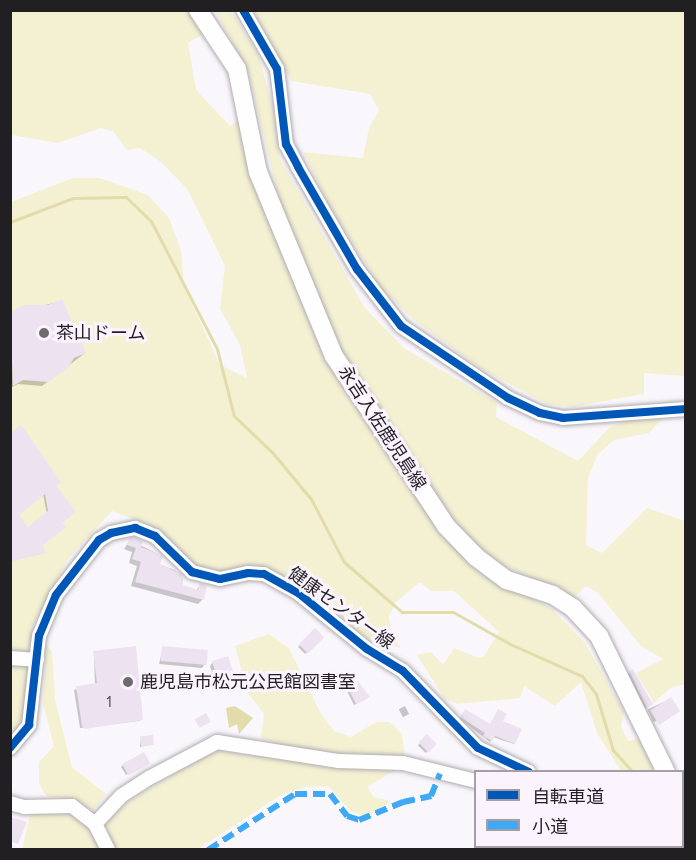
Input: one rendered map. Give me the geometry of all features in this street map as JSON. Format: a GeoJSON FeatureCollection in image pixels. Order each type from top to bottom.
{"type":"FeatureCollection","features":[{"type":"Feature","properties":{"kind":"main road","name":"永吉入佐鹿児島線"},"geometry":{"type":"LineString","coordinates":[[198,10],[237,69],[258,172],[334,356],[454,534],[476,557],[507,579],[553,596],[573,608],[599,636],[666,770]]}},
{"type":"Feature","properties":{"kind":"street"},"geometry":{"type":"LineString","coordinates":[[243,10],[277,69],[286,144],[357,269],[401,326],[508,398],[540,413],[563,418],[686,409]]}},
{"type":"Feature","properties":{"kind":"street","name":"健康センター線"},"geometry":{"type":"LineString","coordinates":[[10,748],[29,725],[39,636],[56,595],[74,568],[99,540],[111,533],[135,528],[146,531],[192,572],[205,577],[219,579],[248,573],[274,578],[316,605],[367,649],[403,671],[478,748],[527,770]]}},
{"type":"Feature","properties":{"kind":"street"},"geometry":{"type":"LineString","coordinates":[[10,658],[38,660]]}},
{"type":"Feature","properties":{"kind":"street"},"geometry":{"type":"LineString","coordinates":[[95,824],[121,796],[149,778],[217,742],[338,760],[403,763],[474,781]]}},
{"type":"Feature","properties":{"kind":"street"},"geometry":{"type":"LineString","coordinates":[[10,803],[24,807],[72,806],[95,824],[108,849]]}},
{"type":"Feature","properties":{"kind":"shaded area"},"geometry":{"type":"Polygon","coordinates":[[[11,11],[192,11],[206,32],[188,43],[196,90],[230,126],[238,121],[235,79],[332,365],[431,513],[477,570],[551,608],[585,643],[624,712],[621,726],[628,741],[640,739],[655,770],[620,770],[597,733],[581,682],[555,706],[524,686],[520,698],[457,704],[444,698],[417,655],[431,652],[443,665],[454,648],[479,658],[484,656],[499,632],[454,591],[431,591],[420,582],[396,602],[389,616],[391,633],[401,648],[368,639],[324,601],[277,573],[248,566],[224,573],[193,568],[150,525],[112,511],[68,559],[33,626],[25,725],[11,741],[11,202],[73,178],[100,178],[148,195],[169,218],[181,250],[184,287],[220,365],[247,378],[240,345],[220,309],[225,266],[188,190],[161,162],[140,148],[127,150],[113,131],[101,128],[58,143],[11,135],[11,11]]]}},
{"type":"Feature","properties":{"kind":"shaded area"},"geometry":{"type":"Polygon","coordinates":[[[215,11],[231,11],[258,54],[273,107],[280,159],[365,308],[404,348],[497,403],[496,417],[578,461],[609,428],[627,420],[662,419],[649,433],[614,440],[598,454],[588,478],[586,545],[602,553],[647,508],[685,521],[685,684],[670,688],[654,703],[636,673],[663,659],[641,646],[598,593],[586,586],[574,598],[495,562],[463,531],[417,475],[337,349],[280,203],[248,71],[215,11]]]}},
{"type":"Feature","properties":{"kind":"shaded area"},"geometry":{"type":"Polygon","coordinates":[[[254,11],[685,11],[685,376],[644,373],[644,394],[572,407],[547,404],[482,369],[415,321],[381,288],[329,205],[303,152],[363,158],[369,128],[379,110],[370,94],[291,81],[254,11]]]}},
{"type":"Feature","properties":{"kind":"shaded area"},"geometry":{"type":"Polygon","coordinates":[[[269,634],[289,648],[320,712],[334,731],[351,737],[376,722],[390,722],[402,734],[405,758],[339,755],[283,747],[261,738],[264,714],[247,692],[235,646],[269,634]]]}},
{"type":"Feature","properties":{"kind":"shaded area"},"geometry":{"type":"Polygon","coordinates":[[[46,645],[52,651],[55,700],[72,767],[106,794],[93,810],[76,801],[46,796],[39,783],[39,762],[54,746],[43,704],[46,645]]]}},
{"type":"Feature","properties":{"kind":"shaded area"},"geometry":{"type":"Polygon","coordinates":[[[235,706],[253,718],[239,734],[237,724],[229,728],[226,708],[235,706]]]}},
{"type":"Feature","properties":{"kind":"shaded area"},"geometry":{"type":"Polygon","coordinates":[[[214,750],[330,766],[399,768],[367,787],[374,797],[391,801],[366,817],[351,811],[328,786],[305,787],[281,795],[198,849],[114,849],[105,824],[127,802],[214,750]]]}},
{"type":"Feature","properties":{"kind":"shaded area"},"geometry":{"type":"Polygon","coordinates":[[[60,809],[75,814],[88,827],[100,849],[22,850],[30,814],[60,809]]]}},
{"type":"Feature","properties":{"kind":"building","name":"茶山ドーム"},"geometry":{"type":"Polygon","coordinates":[[[62,299],[86,353],[74,358],[67,369],[48,382],[23,380],[13,386],[10,312],[24,305],[48,305],[62,299]]]}},
{"type":"Feature","properties":{"kind":"building"},"geometry":{"type":"Polygon","coordinates":[[[21,425],[61,482],[56,486],[76,512],[62,523],[66,527],[43,545],[45,553],[10,562],[10,433],[21,425]],[[45,494],[19,515],[28,527],[48,511],[45,494]]]}},
{"type":"Feature","properties":{"kind":"building"},"geometry":{"type":"Polygon","coordinates":[[[134,537],[143,541],[141,547],[163,556],[160,564],[182,574],[183,585],[198,590],[200,583],[207,585],[204,600],[135,582],[141,562],[132,559],[136,548],[127,545],[129,538],[134,537]]]}},
{"type":"Feature","properties":{"kind":"building"},"geometry":{"type":"Polygon","coordinates":[[[315,628],[324,637],[308,653],[299,644],[315,628]]]}},
{"type":"Feature","properties":{"kind":"building"},"geometry":{"type":"Polygon","coordinates":[[[136,646],[143,720],[85,729],[82,726],[76,686],[97,683],[93,651],[136,646]]]}},
{"type":"Feature","properties":{"kind":"building"},"geometry":{"type":"Polygon","coordinates":[[[162,646],[208,650],[207,665],[161,661],[162,646]]]}},
{"type":"Feature","properties":{"kind":"building"},"geometry":{"type":"Polygon","coordinates":[[[228,656],[236,680],[220,685],[212,661],[228,656]]]}},
{"type":"Feature","properties":{"kind":"building"},"geometry":{"type":"Polygon","coordinates":[[[633,669],[653,704],[647,708],[629,671],[633,669]]]}},
{"type":"Feature","properties":{"kind":"building"},"geometry":{"type":"Polygon","coordinates":[[[353,675],[370,697],[356,704],[344,680],[353,675]]]}},
{"type":"Feature","properties":{"kind":"building"},"geometry":{"type":"Polygon","coordinates":[[[671,697],[680,711],[659,725],[650,711],[671,697]]]}},
{"type":"Feature","properties":{"kind":"building"},"geometry":{"type":"Polygon","coordinates":[[[465,709],[490,724],[498,709],[507,714],[503,721],[522,729],[515,744],[495,736],[492,741],[483,736],[485,733],[460,717],[465,709]]]}},
{"type":"Feature","properties":{"kind":"building"},"geometry":{"type":"Polygon","coordinates":[[[206,713],[211,722],[199,728],[195,719],[206,713]]]}},
{"type":"Feature","properties":{"kind":"building"},"geometry":{"type":"Polygon","coordinates":[[[427,734],[437,744],[428,752],[419,742],[427,734]]]}},
{"type":"Feature","properties":{"kind":"building"},"geometry":{"type":"Polygon","coordinates":[[[153,735],[154,745],[141,746],[140,736],[153,735]]]}},
{"type":"Feature","properties":{"kind":"building"},"geometry":{"type":"Polygon","coordinates":[[[144,752],[150,763],[128,775],[122,764],[144,752]]]}},
{"type":"Feature","properties":{"kind":"building"},"geometry":{"type":"Polygon","coordinates":[[[10,817],[27,822],[18,844],[10,841],[10,817]]]}},
{"type":"Feature","properties":{"kind":"waterway"},"geometry":{"type":"LineString","coordinates":[[10,222],[73,198],[126,197],[151,221],[217,349],[234,416],[272,452],[311,499],[344,562],[402,612],[453,612],[510,644],[582,676],[596,694],[613,750],[631,770]]}},
{"type":"Feature","properties":{"kind":"marked path"},"geometry":{"type":"LineString","coordinates":[[208,850],[295,794],[330,794],[347,816],[359,820],[403,802],[431,796],[440,774]]}},
{"type":"Feature","properties":{"kind":"cycle path"},"geometry":{"type":"LineString","coordinates":[[243,10],[277,69],[286,144],[357,269],[401,326],[508,398],[540,413],[563,418],[686,409]]}},
{"type":"Feature","properties":{"kind":"cycle path"},"geometry":{"type":"LineString","coordinates":[[10,748],[29,725],[39,636],[56,595],[99,540],[111,533],[135,528],[155,536],[192,572],[220,579],[248,573],[264,574],[297,592],[367,649],[403,671],[478,748],[525,770]]}},
{"type":"Feature","properties":{"kind":"place","name":"茶山ドーム"},"geometry":{"type":"Point","coordinates":[44,333]}},
{"type":"Feature","properties":{"kind":"place","name":"鹿児島市松元公民館図書室"},"geometry":{"type":"Point","coordinates":[128,682]}}]}
